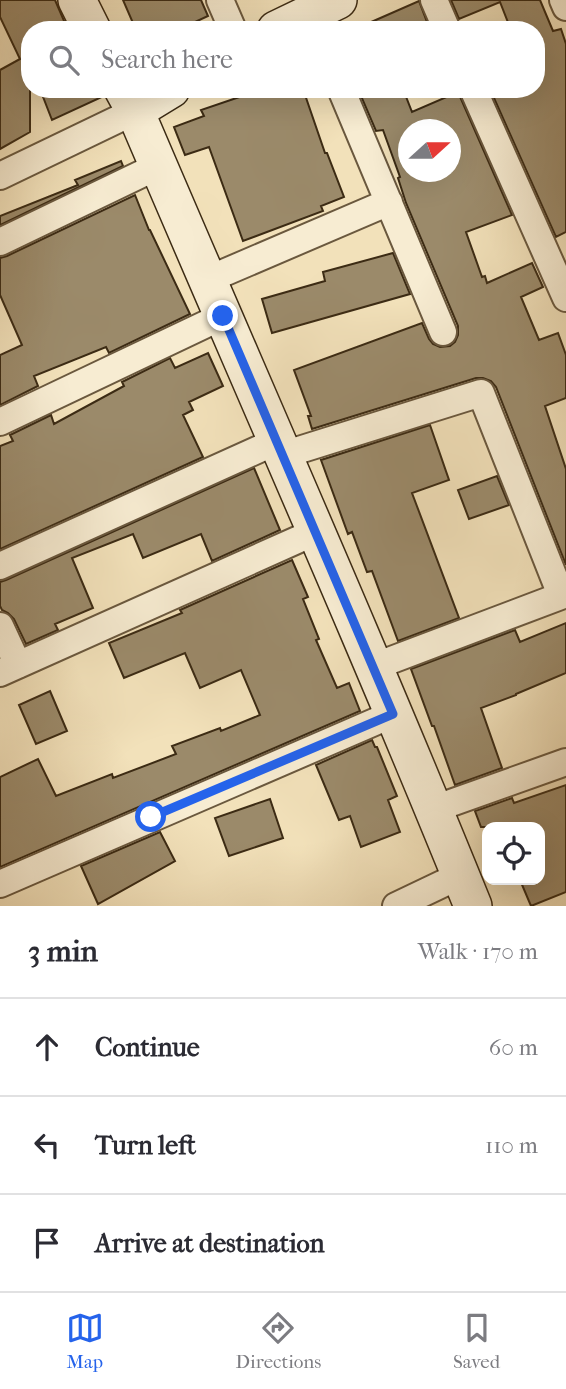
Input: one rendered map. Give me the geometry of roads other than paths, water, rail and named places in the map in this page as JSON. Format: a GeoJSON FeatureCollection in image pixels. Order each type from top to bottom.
{"type":"FeatureCollection","features":[{"type":"Feature","properties":{"kind":"main road"},"geometry":{"type":"LineString","coordinates":[[77,0],[88,21]]}},
{"type":"Feature","properties":{"kind":"main road"},"geometry":{"type":"LineString","coordinates":[[303,21],[321,15]]}},
{"type":"Feature","properties":{"kind":"main road"},"geometry":{"type":"LineString","coordinates":[[129,100],[280,448],[467,891]]}},
{"type":"Feature","properties":{"kind":"street"},"geometry":{"type":"LineString","coordinates":[[220,0],[229,21]]}},
{"type":"Feature","properties":{"kind":"street"},"geometry":{"type":"LineString","coordinates":[[434,0],[443,21]]}},
{"type":"Feature","properties":{"kind":"street"},"geometry":{"type":"LineString","coordinates":[[563,0],[566,6]]}},
{"type":"Feature","properties":{"kind":"street"},"geometry":{"type":"LineString","coordinates":[[345,98],[443,332]]}},
{"type":"Feature","properties":{"kind":"street"},"geometry":{"type":"LineString","coordinates":[[478,98],[558,257],[566,298]]}},
{"type":"Feature","properties":{"kind":"street"},"geometry":{"type":"LineString","coordinates":[[0,176],[129,100]]}},
{"type":"Feature","properties":{"kind":"street"},"geometry":{"type":"LineString","coordinates":[[0,242],[158,166]]}},
{"type":"Feature","properties":{"kind":"street"},"geometry":{"type":"LineString","coordinates":[[207,280],[389,202]]}},
{"type":"Feature","properties":{"kind":"street"},"geometry":{"type":"LineString","coordinates":[[0,422],[223,316]]}},
{"type":"Feature","properties":{"kind":"street"},"geometry":{"type":"LineString","coordinates":[[0,566],[280,448],[481,393],[563,595],[373,667]]}},
{"type":"Feature","properties":{"kind":"street"},"geometry":{"type":"LineString","coordinates":[[0,626],[9,669],[315,532]]}},
{"type":"Feature","properties":{"kind":"street"},"geometry":{"type":"LineString","coordinates":[[0,884],[393,714]]}},
{"type":"Feature","properties":{"kind":"street"},"geometry":{"type":"LineString","coordinates":[[434,809],[566,762]]}},
{"type":"Feature","properties":{"kind":"street"},"geometry":{"type":"LineString","coordinates":[[396,906],[467,891]]}}]}
